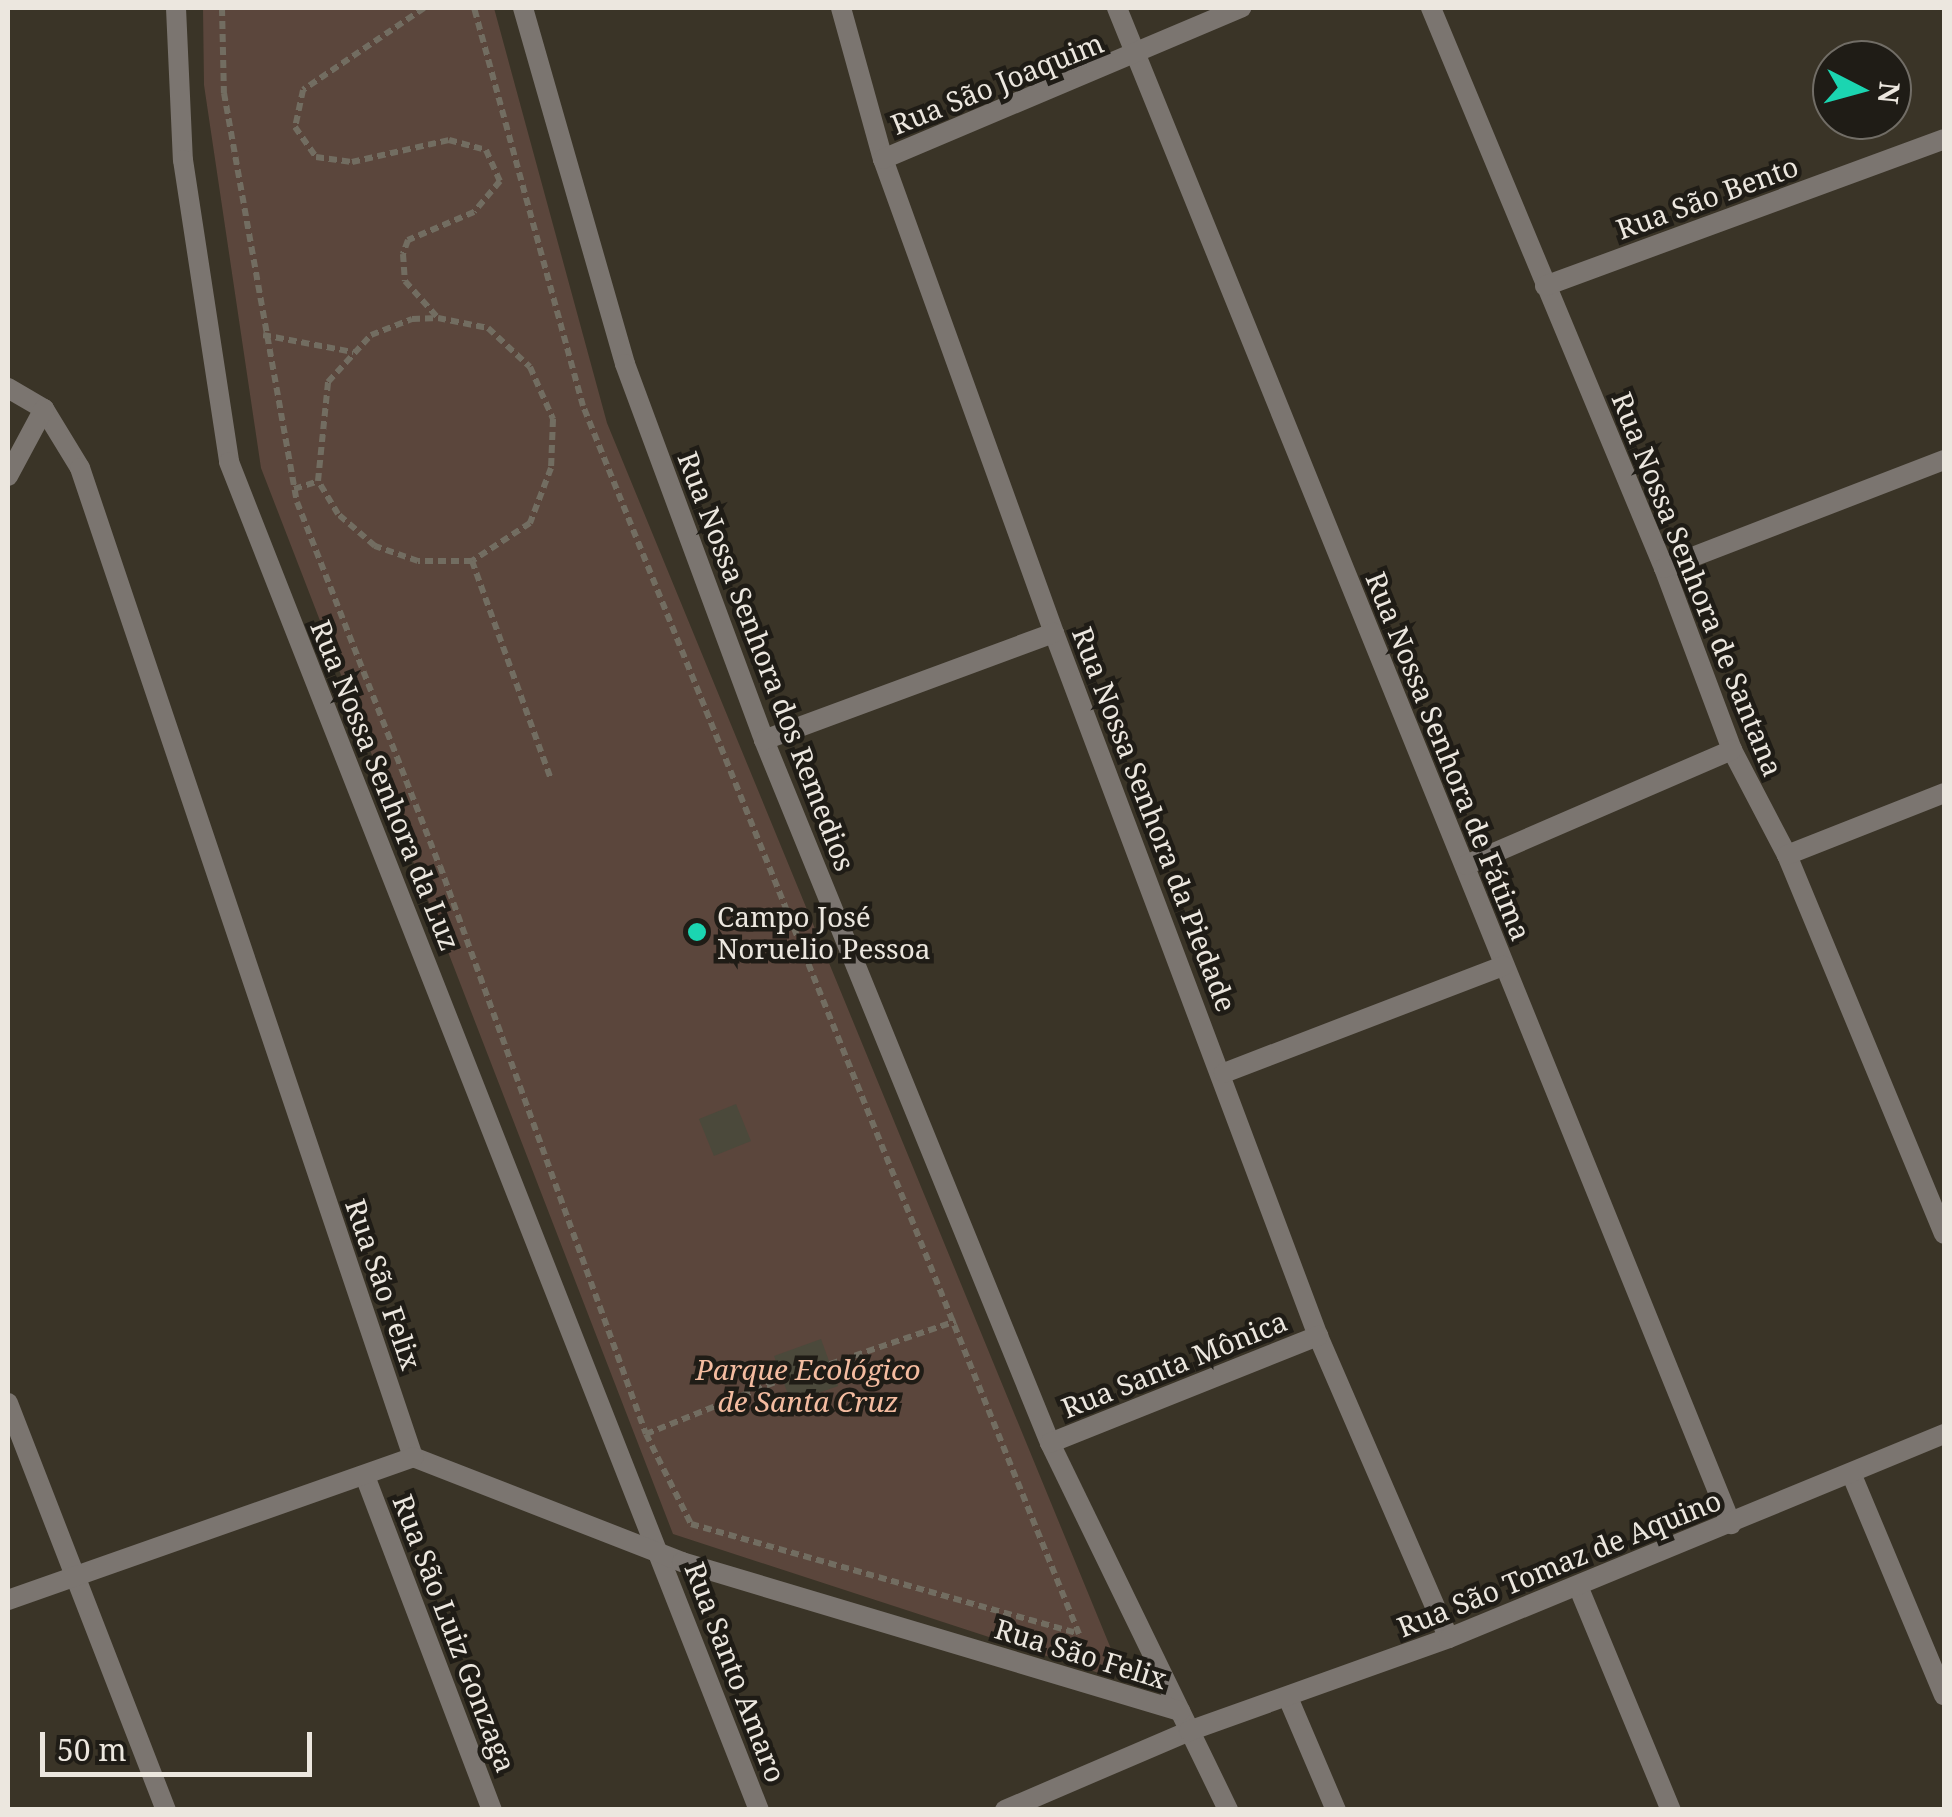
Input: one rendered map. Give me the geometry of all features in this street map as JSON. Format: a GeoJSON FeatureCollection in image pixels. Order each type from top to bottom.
{"type":"FeatureCollection","features":[{"type":"Feature","properties":{"kind":"street","name":"Rua Nossa Senhora da Luz"},"geometry":{"type":"LineString","coordinates":[[176,8],[184,160],[229,462],[661,1554]]}},
{"type":"Feature","properties":{"kind":"street","name":"Rua Nossa Senhora dos Remedios"},"geometry":{"type":"LineString","coordinates":[[523,8],[625,364],[764,740],[1050,1443],[1228,1810]]}},
{"type":"Feature","properties":{"kind":"street","name":"Rua Nossa Senhora da Piedade"},"geometry":{"type":"LineString","coordinates":[[841,8],[882,159],[1054,634],[1224,1073],[1318,1336],[1448,1638]]}},
{"type":"Feature","properties":{"kind":"street","name":"Rua Nossa Senhora de Fátima"},"geometry":{"type":"LineString","coordinates":[[1117,8],[1731,1524]]}},
{"type":"Feature","properties":{"kind":"street","name":"Rua São Joaquim"},"geometry":{"type":"LineString","coordinates":[[882,159],[1137,56],[1241,8]]}},
{"type":"Feature","properties":{"kind":"street","name":"Rua Nossa Senhora de Santana"},"geometry":{"type":"LineString","coordinates":[[1437,9],[1544,286],[1664,568],[1732,750],[1787,856],[1944,1234]]}},
{"type":"Feature","properties":{"kind":"street","name":"Rua São Bento"},"geometry":{"type":"LineString","coordinates":[[1544,286],[1944,140]]}},
{"type":"Feature","properties":{"kind":"street","name":"Rua São Felix"},"geometry":{"type":"LineString","coordinates":[[8,388],[44,409],[80,468],[413,1457],[661,1554],[1185,1721]]}},
{"type":"Feature","properties":{"kind":"street"},"geometry":{"type":"LineString","coordinates":[[8,476],[44,409]]}},
{"type":"Feature","properties":{"kind":"street"},"geometry":{"type":"LineString","coordinates":[[1664,568],[1944,460]]}},
{"type":"Feature","properties":{"kind":"street"},"geometry":{"type":"LineString","coordinates":[[764,740],[1054,634]]}},
{"type":"Feature","properties":{"kind":"street"},"geometry":{"type":"LineString","coordinates":[[1466,865],[1732,750]]}},
{"type":"Feature","properties":{"kind":"street"},"geometry":{"type":"LineString","coordinates":[[1787,856],[1944,793]]}},
{"type":"Feature","properties":{"kind":"street"},"geometry":{"type":"LineString","coordinates":[[1224,1073],[1503,966]]}},
{"type":"Feature","properties":{"kind":"street","name":"Rua Santa Mônica"},"geometry":{"type":"LineString","coordinates":[[1050,1443],[1318,1336]]}},
{"type":"Feature","properties":{"kind":"street"},"geometry":{"type":"LineString","coordinates":[[8,1403],[72,1578],[166,1810]]}},
{"type":"Feature","properties":{"kind":"street","name":"Rua São Tomaz de Aquino"},"geometry":{"type":"LineString","coordinates":[[1005,1810],[1185,1721],[1289,1700],[1731,1524],[1944,1434]]}},
{"type":"Feature","properties":{"kind":"street"},"geometry":{"type":"LineString","coordinates":[[8,1600],[413,1457]]}},
{"type":"Feature","properties":{"kind":"street"},"geometry":{"type":"LineString","coordinates":[[1852,1473],[1944,1695]]}},
{"type":"Feature","properties":{"kind":"street","name":"Rua São Luiz Gonzaga"},"geometry":{"type":"LineString","coordinates":[[365,1476],[492,1810]]}},
{"type":"Feature","properties":{"kind":"street","name":"Rua Santo Amaro"},"geometry":{"type":"LineString","coordinates":[[661,1554],[759,1810]]}},
{"type":"Feature","properties":{"kind":"street"},"geometry":{"type":"LineString","coordinates":[[1578,1586],[1671,1810]]}},
{"type":"Feature","properties":{"kind":"street"},"geometry":{"type":"LineString","coordinates":[[1289,1700],[1336,1810]]}},
{"type":"Feature","properties":{"kind":"path"},"geometry":{"type":"LineString","coordinates":[[222,8],[224,93],[263,335],[294,489],[646,1434],[691,1524],[1079,1634],[956,1321],[583,406],[474,8]]}},
{"type":"Feature","properties":{"kind":"path"},"geometry":{"type":"LineString","coordinates":[[424,8],[304,90],[295,126],[316,157],[352,162],[449,140],[486,150],[500,181],[474,212],[408,240],[403,254],[405,281],[438,318]]}},
{"type":"Feature","properties":{"kind":"path"},"geometry":{"type":"LineString","coordinates":[[438,318],[488,328],[530,366],[553,419],[550,468],[530,523],[472,561],[418,560],[375,546],[338,514],[318,481],[328,382],[354,352],[370,335],[412,319],[438,318]]}},
{"type":"Feature","properties":{"kind":"path"},"geometry":{"type":"LineString","coordinates":[[263,335],[354,352]]}},
{"type":"Feature","properties":{"kind":"path"},"geometry":{"type":"LineString","coordinates":[[294,489],[318,481]]}},
{"type":"Feature","properties":{"kind":"path"},"geometry":{"type":"LineString","coordinates":[[472,561],[551,779]]}},
{"type":"Feature","properties":{"kind":"path"},"geometry":{"type":"LineString","coordinates":[[830,1364],[956,1321]]}},
{"type":"Feature","properties":{"kind":"path"},"geometry":{"type":"LineString","coordinates":[[646,1434],[783,1379]]}},
{"type":"Feature","properties":{"kind":"green space","name":"Parque Ecológico de Santa Cruz"},"geometry":{"type":"Polygon","coordinates":[[[203,8],[494,8],[607,423],[1116,1661],[1099,1673],[673,1534],[261,468],[204,85],[203,8]]]}},
{"type":"Feature","properties":{"kind":"building"},"geometry":{"type":"Polygon","coordinates":[[[736,1104],[751,1141],[714,1156],[699,1119],[736,1104]]]}},
{"type":"Feature","properties":{"kind":"building"},"geometry":{"type":"Polygon","coordinates":[[[821,1339],[838,1386],[791,1403],[774,1356],[821,1339]]]}},
{"type":"Feature","properties":{"kind":"place","name":"Campo José Noruelio Pessoa"},"geometry":{"type":"Point","coordinates":[697,932]}}]}
